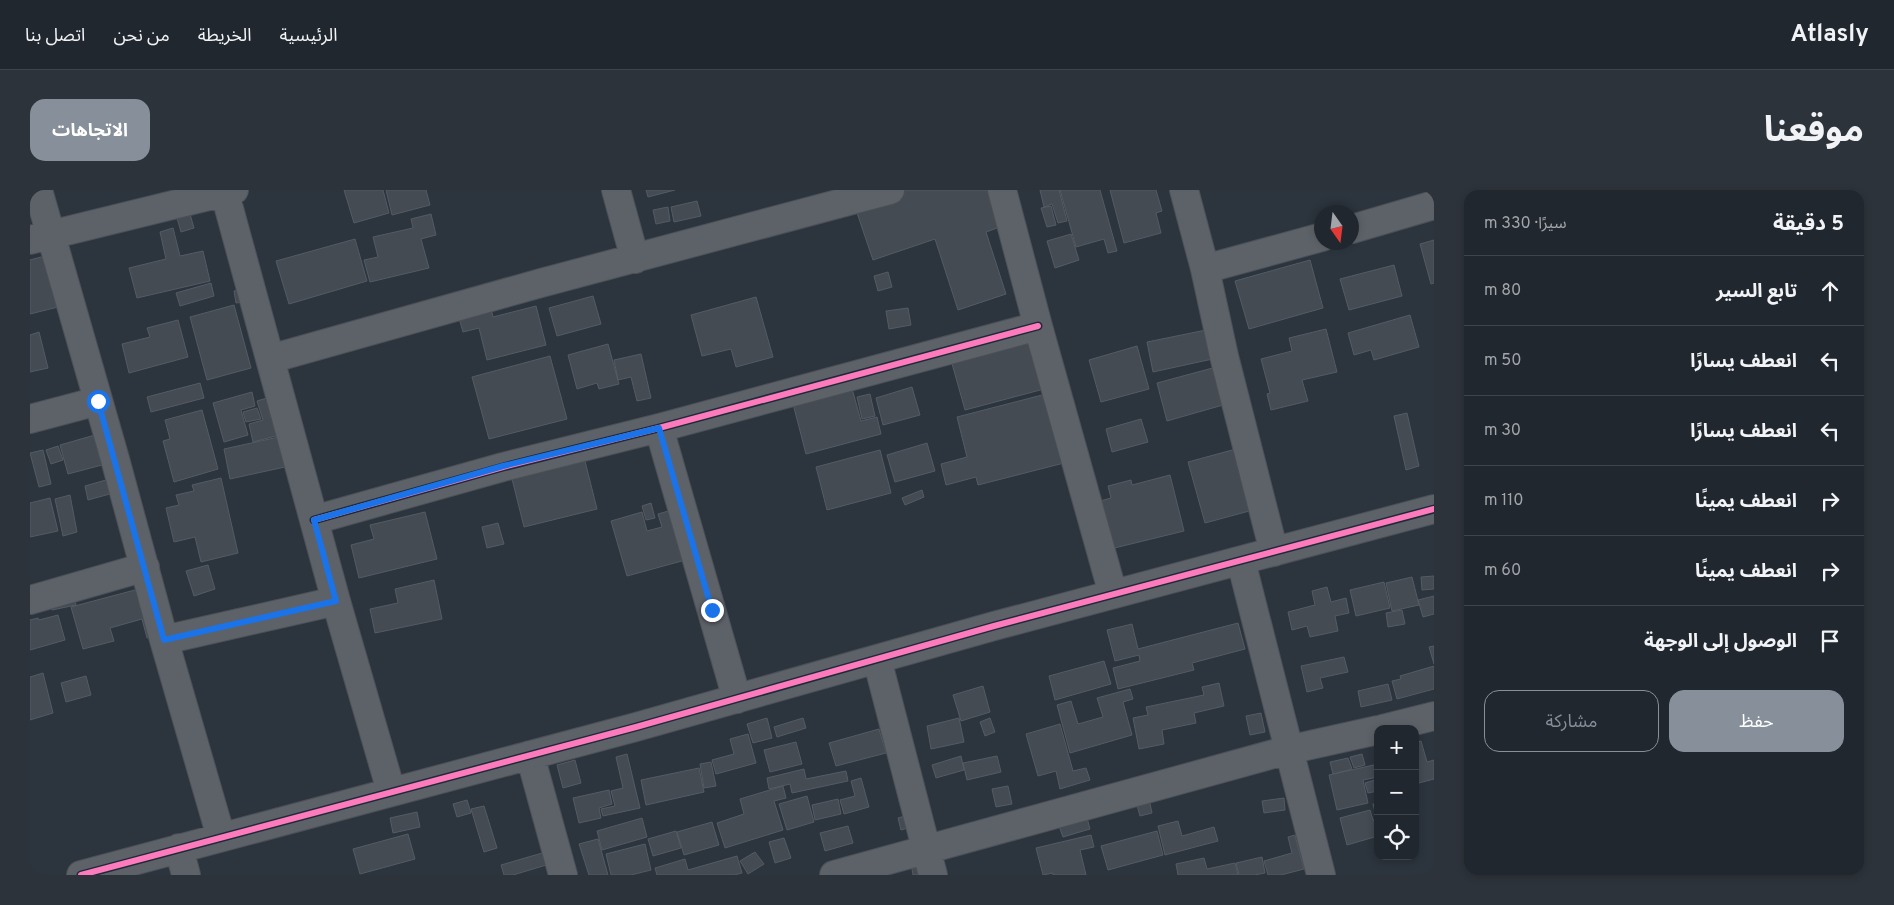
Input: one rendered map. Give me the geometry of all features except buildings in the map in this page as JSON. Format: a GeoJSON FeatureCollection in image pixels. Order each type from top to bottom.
{"type":"FeatureCollection","features":[{"type":"Feature","properties":{"kind":"street"},"geometry":{"type":"LineString","coordinates":[[38,190],[40,238],[98,401],[164,640],[222,837]]}},
{"type":"Feature","properties":{"kind":"street"},"geometry":{"type":"LineString","coordinates":[[616,190],[635,259]]}},
{"type":"Feature","properties":{"kind":"street"},"geometry":{"type":"LineString","coordinates":[[270,359],[890,190]]}},
{"type":"Feature","properties":{"kind":"street"},"geometry":{"type":"LineString","coordinates":[[1002,190],[1113,594]]}},
{"type":"Feature","properties":{"kind":"street"},"geometry":{"type":"LineString","coordinates":[[1184,190],[1274,552]]}},
{"type":"Feature","properties":{"kind":"street"},"geometry":{"type":"LineString","coordinates":[[40,238],[227,191],[270,359],[336,601],[391,791]]}},
{"type":"Feature","properties":{"kind":"street"},"geometry":{"type":"LineString","coordinates":[[1359,227],[1434,205]]}},
{"type":"Feature","properties":{"kind":"street"},"geometry":{"type":"LineString","coordinates":[[1205,270],[1314,239]]}},
{"type":"Feature","properties":{"kind":"street"},"geometry":{"type":"LineString","coordinates":[[314,520],[503,466],[659,428],[1038,326]]}},
{"type":"Feature","properties":{"kind":"street"},"geometry":{"type":"LineString","coordinates":[[30,419],[98,401]]}},
{"type":"Feature","properties":{"kind":"street"},"geometry":{"type":"LineString","coordinates":[[659,428],[737,699]]}},
{"type":"Feature","properties":{"kind":"street"},"geometry":{"type":"LineString","coordinates":[[81,875],[391,791],[530,756],[1113,594],[1434,510]]}},
{"type":"Feature","properties":{"kind":"street"},"geometry":{"type":"LineString","coordinates":[[1241,561],[1321,875]]}},
{"type":"Feature","properties":{"kind":"street"},"geometry":{"type":"LineString","coordinates":[[30,600],[145,567]]}},
{"type":"Feature","properties":{"kind":"street"},"geometry":{"type":"LineString","coordinates":[[164,640],[336,601]]}},
{"type":"Feature","properties":{"kind":"street"},"geometry":{"type":"LineString","coordinates":[[877,659],[930,863]]}},
{"type":"Feature","properties":{"kind":"street"},"geometry":{"type":"LineString","coordinates":[[1398,725],[1434,716]]}},
{"type":"Feature","properties":{"kind":"street"},"geometry":{"type":"LineString","coordinates":[[834,875],[930,863],[1288,750],[1374,731]]}},
{"type":"Feature","properties":{"kind":"street"},"geometry":{"type":"LineString","coordinates":[[530,756],[563,875]]}},
{"type":"Feature","properties":{"kind":"street"},"geometry":{"type":"LineString","coordinates":[[179,848],[186,875]]}},
{"type":"Feature","properties":{"kind":"cycle path"},"geometry":{"type":"LineString","coordinates":[[314,520],[503,467],[659,428],[1038,326]]}},
{"type":"Feature","properties":{"kind":"cycle path"},"geometry":{"type":"LineString","coordinates":[[81,875],[636,727],[994,626],[1434,509]]}},
{"type":"Feature","properties":{"kind":"route"},"geometry":{"type":"LineString","coordinates":[[98,401],[164,640],[336,601],[314,520],[503,466],[659,428],[712,610]]}}]}
